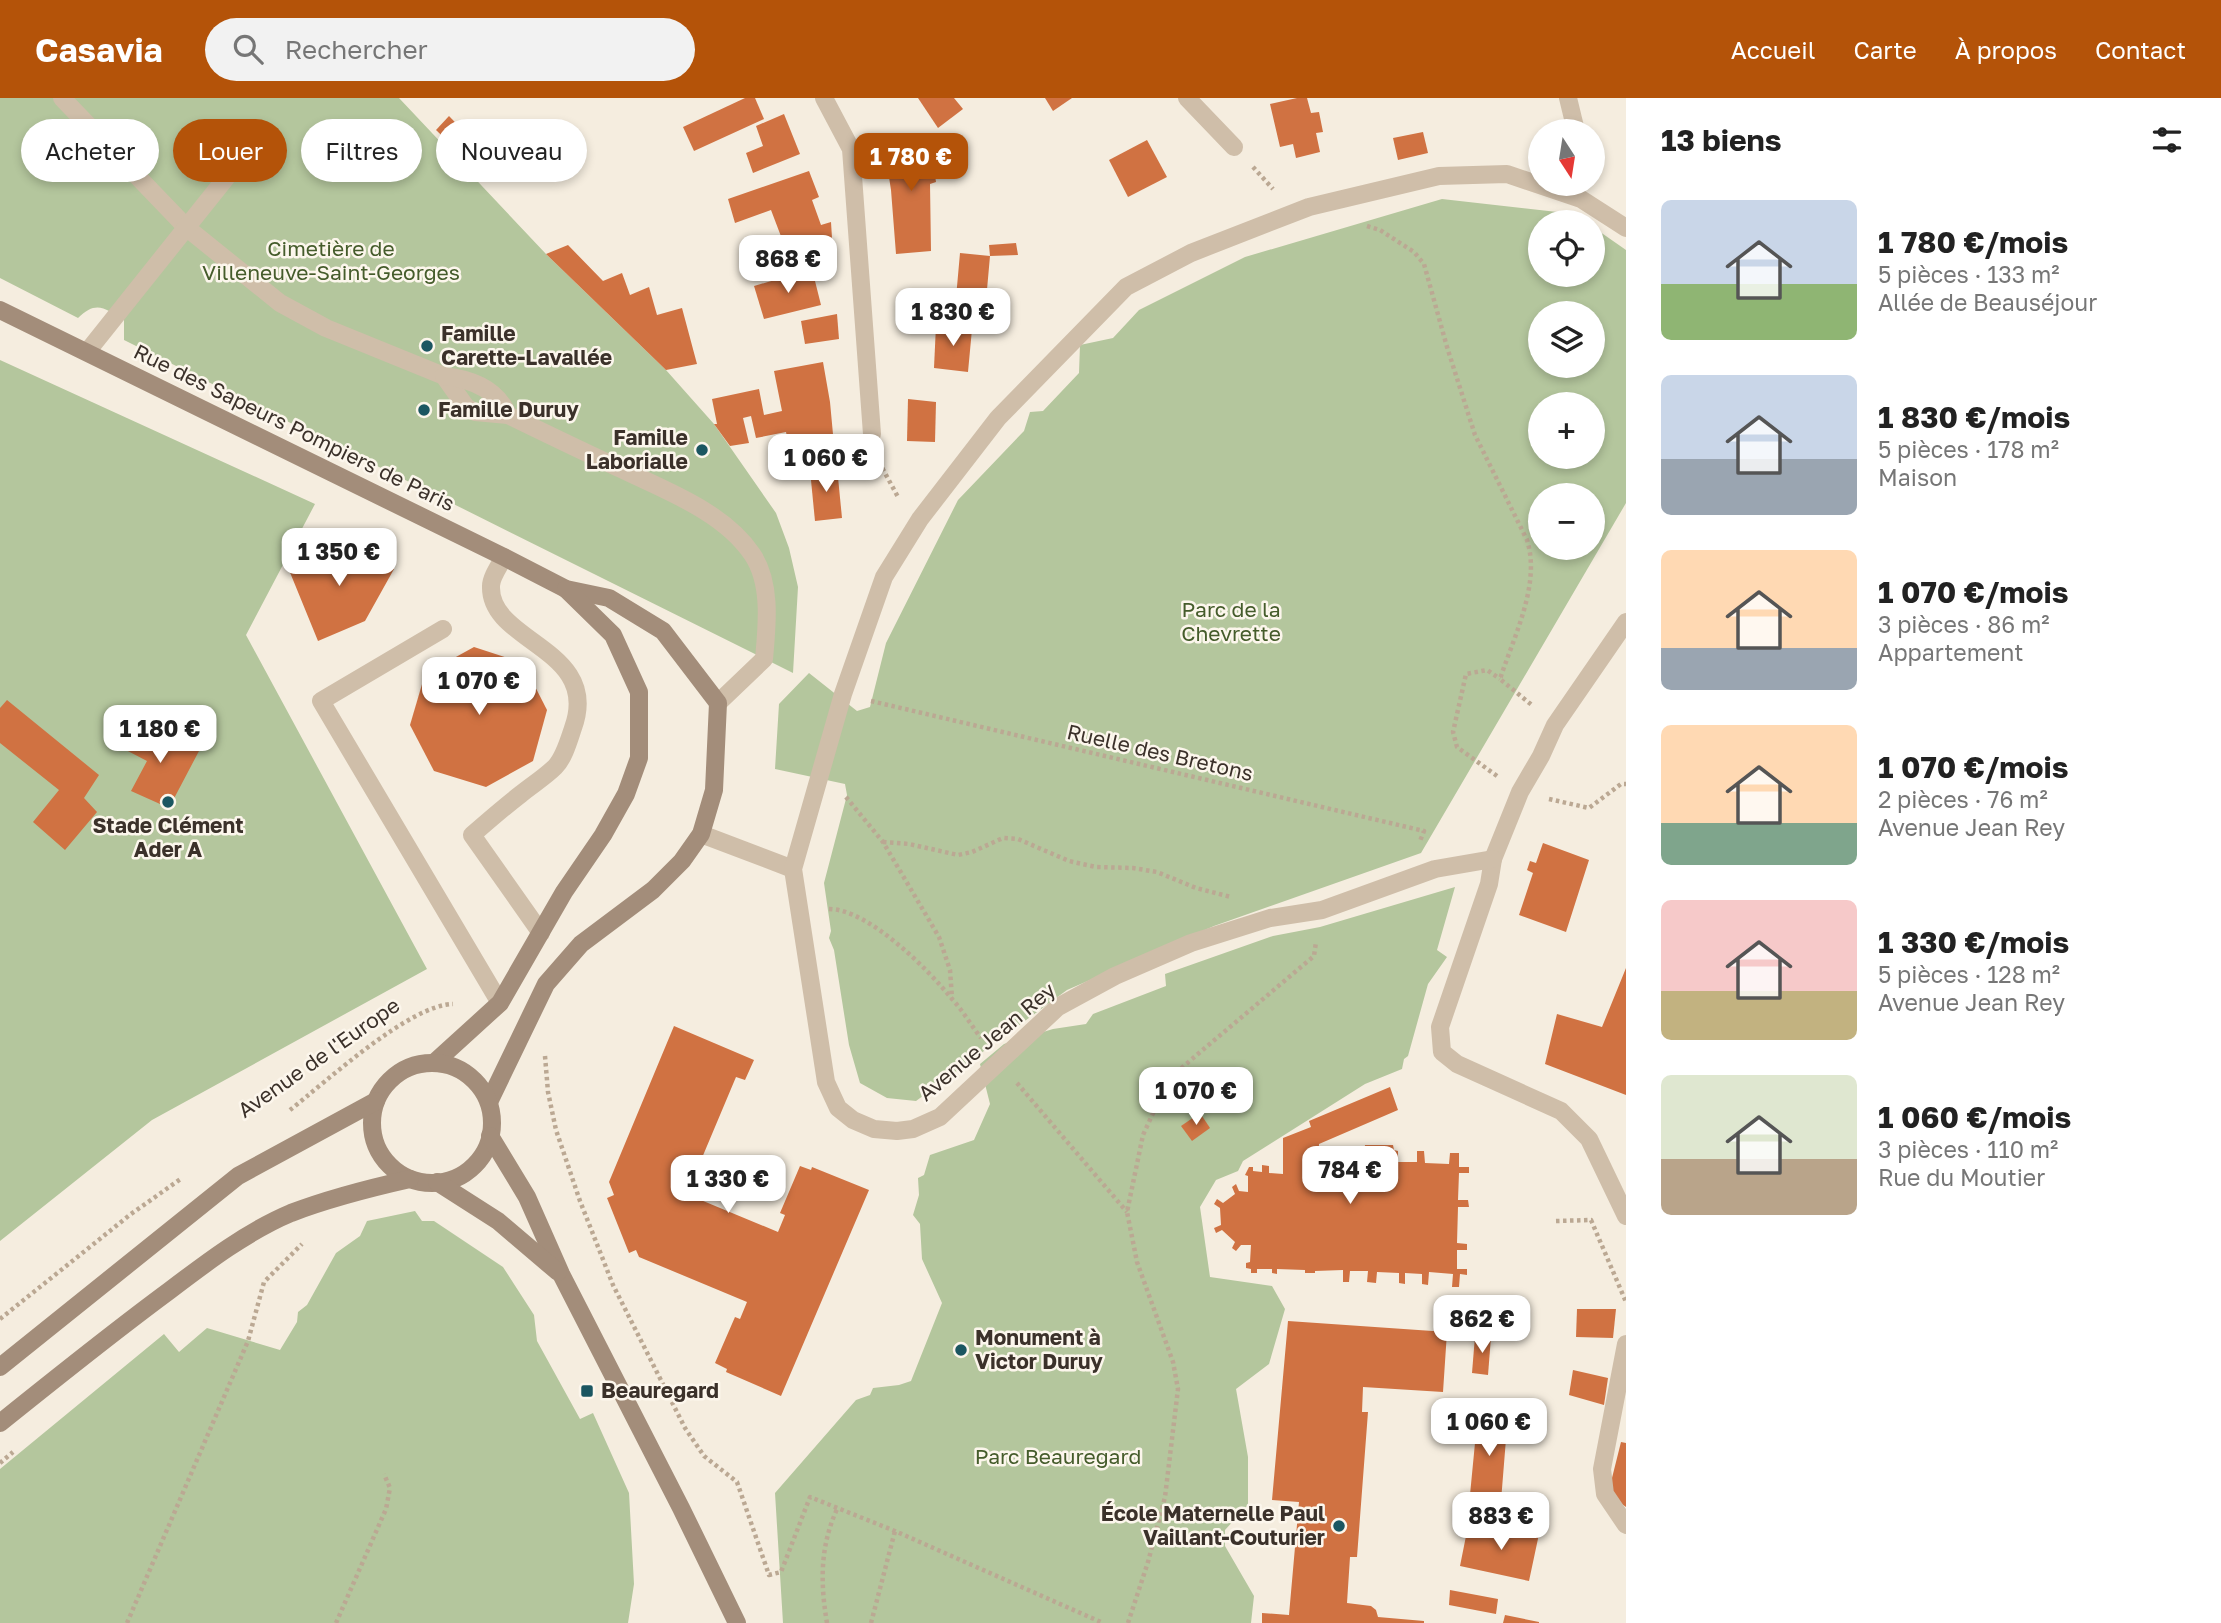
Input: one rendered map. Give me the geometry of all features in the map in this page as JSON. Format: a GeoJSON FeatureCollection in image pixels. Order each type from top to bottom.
{"type":"FeatureCollection","features":[{"type":"Feature","properties":{"kind":"main road","name":"Rue des Sapeurs Pompiers de Paris"},"geometry":{"type":"LineString","coordinates":[[0,310],[504,556],[566,589],[609,598],[663,631],[718,703]]}},
{"type":"Feature","properties":{"kind":"main road","name":"Rue des Sapeurs Pompiers de Paris"},"geometry":{"type":"LineString","coordinates":[[433,1063],[500,1003],[564,892],[603,835],[626,794],[639,758],[639,692],[612,635],[566,589]]}},
{"type":"Feature","properties":{"kind":"main road"},"geometry":{"type":"LineString","coordinates":[[489,1102],[546,984],[581,944],[653,890],[682,861],[701,834],[714,790],[718,703]]}},
{"type":"Feature","properties":{"kind":"main road"},"geometry":{"type":"LineString","coordinates":[[0,1423],[116,1330],[204,1265],[257,1231],[290,1214],[338,1197],[410,1179],[437,1182],[455,1178],[471,1168],[483,1154],[490,1136],[492,1119],[489,1102],[480,1087],[467,1074],[452,1066],[433,1063],[415,1065],[399,1073],[385,1085],[376,1101],[372,1119],[374,1138],[381,1155],[393,1169],[410,1179]]}},
{"type":"Feature","properties":{"kind":"main road"},"geometry":{"type":"LineString","coordinates":[[0,1367],[238,1175],[376,1101]]}},
{"type":"Feature","properties":{"kind":"main road"},"geometry":{"type":"LineString","coordinates":[[490,1136],[527,1197],[561,1274],[737,1623]]}},
{"type":"Feature","properties":{"kind":"main road"},"geometry":{"type":"LineString","coordinates":[[437,1182],[498,1221],[561,1274]]}},
{"type":"Feature","properties":{"kind":"street"},"geometry":{"type":"LineString","coordinates":[[62,98],[187,228],[259,287],[300,316],[326,328],[444,376],[459,378],[486,388],[499,399],[508,415]]}},
{"type":"Feature","properties":{"kind":"street"},"geometry":{"type":"LineString","coordinates":[[824,98],[851,149],[872,434]]}},
{"type":"Feature","properties":{"kind":"street"},"geometry":{"type":"LineString","coordinates":[[1187,98],[1240,153]]}},
{"type":"Feature","properties":{"kind":"street"},"geometry":{"type":"LineString","coordinates":[[1568,98],[1573,119]]}},
{"type":"Feature","properties":{"kind":"street"},"geometry":{"type":"LineString","coordinates":[[701,834],[793,869],[843,694],[884,578],[920,519],[998,418],[1126,287],[1191,253],[1309,208],[1439,176],[1507,174],[1528,179]]}},
{"type":"Feature","properties":{"kind":"street"},"geometry":{"type":"LineString","coordinates":[[87,352],[224,182]]}},
{"type":"Feature","properties":{"kind":"street"},"geometry":{"type":"LineString","coordinates":[[1587,196],[1626,228]]}},
{"type":"Feature","properties":{"kind":"street"},"geometry":{"type":"LineString","coordinates":[[444,376],[466,407],[488,414],[508,415],[683,499],[739,539],[753,556],[761,575],[767,603],[764,659],[718,703]]}},
{"type":"Feature","properties":{"kind":"street"},"geometry":{"type":"LineString","coordinates":[[504,556],[491,585],[495,604],[506,619],[551,653],[568,672],[575,688],[577,716],[557,765],[472,835],[541,933]]}},
{"type":"Feature","properties":{"kind":"street"},"geometry":{"type":"LineString","coordinates":[[1626,622],[1555,725],[1520,792],[1493,859],[1489,884],[1440,1027],[1442,1052],[1457,1064],[1561,1111],[1588,1139],[1626,1216]]}},
{"type":"Feature","properties":{"kind":"street"},"geometry":{"type":"LineString","coordinates":[[443,629],[321,701],[500,1003]]}},
{"type":"Feature","properties":{"kind":"street","name":"Avenue Jean Rey"},"geometry":{"type":"LineString","coordinates":[[793,869],[826,1082],[838,1108],[853,1120],[874,1129],[897,1131],[913,1129],[940,1117],[1058,1007],[1115,976],[1191,943],[1270,918],[1322,910],[1435,869],[1493,859]]}},
{"type":"Feature","properties":{"kind":"street"},"geometry":{"type":"LineString","coordinates":[[1626,1344],[1602,1469],[1605,1494],[1626,1525]]}},
{"type":"Feature","properties":{"kind":"path"},"geometry":{"type":"LineString","coordinates":[[1240,153],[1276,192]]}},
{"type":"Feature","properties":{"kind":"path"},"geometry":{"type":"LineString","coordinates":[[1358,223],[1381,230],[1414,252],[1424,264],[1475,435],[1527,540],[1532,570],[1522,614],[1500,679]]}},
{"type":"Feature","properties":{"kind":"path"},"geometry":{"type":"LineString","coordinates":[[872,434],[877,457],[899,499]]}},
{"type":"Feature","properties":{"kind":"path"},"geometry":{"type":"LineString","coordinates":[[1555,725],[1487,670],[1466,674],[1453,732],[1457,747],[1520,792],[1589,808],[1621,784],[1626,785]]}},
{"type":"Feature","properties":{"kind":"path","name":"Ruelle des Bretons"},"geometry":{"type":"LineString","coordinates":[[843,694],[1424,831],[1416,852],[1435,869]]}},
{"type":"Feature","properties":{"kind":"path"},"geometry":{"type":"LineString","coordinates":[[821,772],[840,776],[841,790],[883,842],[939,937],[950,970],[952,998]]}},
{"type":"Feature","properties":{"kind":"path"},"geometry":{"type":"LineString","coordinates":[[883,842],[909,844],[958,855],[972,852],[1003,838],[1018,839],[1069,861],[1096,867],[1133,867],[1157,872],[1196,888],[1242,899],[1270,918]]}},
{"type":"Feature","properties":{"kind":"path"},"geometry":{"type":"LineString","coordinates":[[800,909],[842,909],[867,922],[898,946],[952,998],[998,1061],[1127,1212]]}},
{"type":"Feature","properties":{"kind":"path"},"geometry":{"type":"LineString","coordinates":[[1128,1623],[1148,1562],[1164,1497],[1178,1389],[1173,1362],[1137,1262],[1127,1212],[1143,1135],[1160,1097],[1179,1070],[1314,956],[1322,910]]}},
{"type":"Feature","properties":{"kind":"path","name":"Avenue de l'Europe"},"geometry":{"type":"LineString","coordinates":[[283,1116],[389,1031],[440,1004],[459,1004],[487,1016]]}},
{"type":"Feature","properties":{"kind":"path"},"geometry":{"type":"LineString","coordinates":[[522,1030],[544,1041],[548,1092],[556,1130],[613,1285],[685,1428],[704,1456],[737,1482],[769,1575],[781,1572],[810,1497],[895,1531],[1103,1623]]}},
{"type":"Feature","properties":{"kind":"path"},"geometry":{"type":"LineString","coordinates":[[0,1319],[131,1214],[185,1176]]}},
{"type":"Feature","properties":{"kind":"path"},"geometry":{"type":"LineString","coordinates":[[1556,1221],[1591,1220],[1626,1302]]}},
{"type":"Feature","properties":{"kind":"path"},"geometry":{"type":"LineString","coordinates":[[127,1623],[248,1340],[264,1282],[302,1243]]}},
{"type":"Feature","properties":{"kind":"path"},"geometry":{"type":"LineString","coordinates":[[336,1623],[386,1509],[390,1488],[384,1474]]}},
{"type":"Feature","properties":{"kind":"path"},"geometry":{"type":"LineString","coordinates":[[827,1623],[821,1564],[829,1526],[838,1507]]}},
{"type":"Feature","properties":{"kind":"path"},"geometry":{"type":"LineString","coordinates":[[872,1623],[895,1531]]}},
{"type":"Feature","properties":{"kind":"green space","name":"Cimetière de Villeneuve-Saint-Georges"},"geometry":{"type":"Polygon","coordinates":[[[0,98],[399,98],[419,119],[301,119],[301,182],[422,182],[422,122],[436,137],[436,182],[478,182],[546,254],[666,370],[714,424],[776,513],[789,548],[798,587],[793,673],[124,340],[124,320],[106,309],[90,309],[78,318],[0,278],[0,98]]]}},
{"type":"Feature","properties":{"kind":"green space","name":"Parc de la Chevrette"},"geometry":{"type":"Polygon","coordinates":[[[1442,199],[1540,210],[1528,210],[1528,287],[1605,287],[1605,235],[1626,250],[1626,503],[1605,539],[1605,483],[1528,483],[1528,560],[1593,560],[1421,853],[1214,926],[1067,990],[916,1101],[887,1098],[860,1083],[849,1045],[834,950],[829,938],[831,931],[824,883],[847,795],[845,784],[775,769],[779,704],[809,673],[857,711],[870,707],[886,643],[958,500],[1024,431],[1030,412],[1043,411],[1079,373],[1080,345],[1113,338],[1139,310],[1245,257],[1442,199]]]}},
{"type":"Feature","properties":{"kind":"green space","name":"Stade Clément Ader A"},"geometry":{"type":"Polygon","coordinates":[[[0,360],[315,504],[246,635],[427,969],[152,1120],[0,1241],[0,360]]]}},
{"type":"Feature","properties":{"kind":"green space","name":"Parc Beauregard"},"geometry":{"type":"Polygon","coordinates":[[[1455,887],[1437,950],[1447,957],[1428,984],[1402,1069],[1365,1084],[1243,1161],[1238,1171],[1216,1180],[1200,1207],[1210,1277],[1272,1286],[1285,1309],[1269,1364],[1236,1389],[1248,1457],[1248,1505],[1225,1530],[1225,1546],[1254,1596],[1251,1623],[783,1623],[775,1493],[856,1400],[870,1395],[873,1388],[911,1381],[942,1303],[922,1259],[920,1224],[913,1215],[919,1195],[918,1178],[924,1175],[930,1155],[974,1140],[990,1104],[980,1064],[1004,1044],[1053,1029],[1086,1024],[1093,1014],[1166,986],[1165,974],[1273,936],[1320,927],[1455,887]]]}},
{"type":"Feature","properties":{"kind":"green space"},"geometry":{"type":"Polygon","coordinates":[[[415,1211],[422,1221],[434,1221],[503,1267],[534,1315],[537,1341],[580,1419],[593,1413],[629,1493],[634,1584],[628,1623],[0,1623],[0,1469],[164,1334],[179,1352],[207,1328],[280,1350],[297,1322],[298,1312],[307,1305],[336,1253],[360,1236],[367,1221],[415,1211]]]}},
{"type":"Feature","properties":{"kind":"building"},"geometry":{"type":"Polygon","coordinates":[[[745,98],[755,98],[764,119],[694,151],[683,127],[745,98]]]}},
{"type":"Feature","properties":{"kind":"building"},"geometry":{"type":"Polygon","coordinates":[[[918,98],[954,98],[963,109],[938,128],[918,98]]]}},
{"type":"Feature","properties":{"kind":"building"},"geometry":{"type":"Polygon","coordinates":[[[1045,98],[1072,98],[1053,111],[1045,98]]]}},
{"type":"Feature","properties":{"kind":"building"},"geometry":{"type":"Polygon","coordinates":[[[1307,98],[1311,113],[1319,112],[1323,132],[1316,133],[1320,152],[1296,158],[1293,144],[1280,147],[1270,104],[1307,98]]]}},
{"type":"Feature","properties":{"kind":"building"},"geometry":{"type":"Polygon","coordinates":[[[784,114],[800,154],[753,173],[746,153],[763,146],[756,126],[784,114]]]}},
{"type":"Feature","properties":{"kind":"building"},"geometry":{"type":"Polygon","coordinates":[[[1423,132],[1428,153],[1398,160],[1393,138],[1423,132]]]}},
{"type":"Feature","properties":{"kind":"building"},"geometry":{"type":"Polygon","coordinates":[[[929,137],[936,182],[930,184],[931,251],[896,254],[884,145],[929,137]]]}},
{"type":"Feature","properties":{"kind":"building"},"geometry":{"type":"Polygon","coordinates":[[[1147,140],[1167,177],[1128,197],[1109,160],[1147,140]]]}},
{"type":"Feature","properties":{"kind":"building"},"geometry":{"type":"Polygon","coordinates":[[[809,171],[819,197],[812,200],[821,225],[831,222],[833,254],[772,273],[763,246],[782,239],[771,210],[735,223],[728,199],[809,171]]]}},
{"type":"Feature","properties":{"kind":"building"},"geometry":{"type":"Polygon","coordinates":[[[1016,243],[1018,255],[990,256],[989,245],[1016,243]]]}},
{"type":"Feature","properties":{"kind":"building"},"geometry":{"type":"Polygon","coordinates":[[[568,245],[603,281],[622,273],[630,295],[649,287],[657,315],[682,308],[697,364],[666,370],[546,254],[568,245]]]}},
{"type":"Feature","properties":{"kind":"building"},"geometry":{"type":"Polygon","coordinates":[[[960,253],[990,256],[985,312],[955,309],[960,253]]]}},
{"type":"Feature","properties":{"kind":"building"},"geometry":{"type":"Polygon","coordinates":[[[812,269],[821,305],[764,319],[754,286],[812,269]]]}},
{"type":"Feature","properties":{"kind":"building"},"geometry":{"type":"Polygon","coordinates":[[[837,314],[839,339],[805,344],[801,321],[837,314]]]}},
{"type":"Feature","properties":{"kind":"building"},"geometry":{"type":"Polygon","coordinates":[[[936,325],[972,329],[968,372],[934,368],[936,325]]]}},
{"type":"Feature","properties":{"kind":"building"},"geometry":{"type":"Polygon","coordinates":[[[823,362],[834,445],[791,455],[786,432],[756,438],[751,416],[743,418],[749,443],[730,446],[714,424],[717,424],[712,399],[759,389],[764,415],[782,411],[774,371],[823,362]]]}},
{"type":"Feature","properties":{"kind":"building"},"geometry":{"type":"Polygon","coordinates":[[[908,399],[936,402],[935,442],[907,441],[908,399]]]}},
{"type":"Feature","properties":{"kind":"building"},"geometry":{"type":"Polygon","coordinates":[[[837,467],[842,518],[815,521],[810,470],[837,467]]]}},
{"type":"Feature","properties":{"kind":"building"},"geometry":{"type":"Polygon","coordinates":[[[324,536],[394,569],[365,621],[318,641],[289,570],[311,565],[324,536]]]}},
{"type":"Feature","properties":{"kind":"building"},"geometry":{"type":"Polygon","coordinates":[[[474,647],[523,663],[547,710],[533,761],[486,787],[434,771],[410,725],[425,674],[474,647]]]}},
{"type":"Feature","properties":{"kind":"building"},"geometry":{"type":"Polygon","coordinates":[[[7,700],[99,775],[84,798],[97,812],[65,850],[33,822],[59,790],[0,743],[0,708],[7,700]]]}},
{"type":"Feature","properties":{"kind":"building"},"geometry":{"type":"Polygon","coordinates":[[[137,724],[199,751],[169,808],[131,791],[147,761],[124,749],[137,724]]]}},
{"type":"Feature","properties":{"kind":"building"},"geometry":{"type":"Polygon","coordinates":[[[1543,843],[1589,860],[1566,932],[1519,915],[1533,873],[1527,870],[1530,861],[1536,863],[1543,843]]]}},
{"type":"Feature","properties":{"kind":"building"},"geometry":{"type":"Polygon","coordinates":[[[1626,968],[1626,1095],[1545,1064],[1557,1014],[1602,1027],[1626,968]]]}},
{"type":"Feature","properties":{"kind":"building"},"geometry":{"type":"Polygon","coordinates":[[[674,1026],[754,1060],[745,1080],[736,1077],[691,1184],[696,1198],[778,1232],[785,1215],[780,1213],[800,1166],[811,1170],[812,1167],[869,1190],[781,1396],[726,1372],[727,1369],[715,1363],[735,1317],[740,1319],[747,1302],[639,1257],[636,1250],[629,1253],[607,1198],[614,1195],[609,1182],[674,1026]]]}},
{"type":"Feature","properties":{"kind":"building"},"geometry":{"type":"Polygon","coordinates":[[[1390,1087],[1398,1110],[1319,1144],[1318,1167],[1338,1167],[1340,1153],[1364,1153],[1365,1145],[1393,1145],[1394,1150],[1398,1151],[1398,1162],[1417,1162],[1417,1151],[1424,1151],[1425,1163],[1449,1164],[1450,1153],[1459,1153],[1459,1167],[1469,1167],[1469,1173],[1459,1173],[1458,1200],[1468,1200],[1469,1207],[1458,1207],[1457,1243],[1467,1244],[1467,1250],[1457,1250],[1457,1269],[1467,1269],[1467,1275],[1460,1274],[1459,1287],[1452,1287],[1453,1274],[1429,1272],[1428,1285],[1422,1284],[1422,1274],[1405,1273],[1405,1284],[1399,1283],[1399,1273],[1377,1272],[1376,1283],[1367,1282],[1368,1271],[1350,1271],[1349,1282],[1343,1282],[1343,1270],[1305,1273],[1305,1270],[1277,1269],[1277,1274],[1272,1273],[1272,1269],[1257,1269],[1257,1273],[1251,1273],[1251,1269],[1246,1268],[1246,1263],[1250,1262],[1251,1245],[1241,1245],[1236,1251],[1232,1248],[1235,1242],[1222,1230],[1216,1233],[1214,1228],[1221,1225],[1220,1208],[1214,1204],[1217,1199],[1223,1203],[1235,1194],[1232,1187],[1236,1184],[1239,1191],[1248,1192],[1248,1176],[1245,1175],[1249,1167],[1253,1167],[1253,1171],[1262,1172],[1262,1165],[1269,1166],[1269,1173],[1283,1174],[1283,1138],[1311,1127],[1309,1121],[1390,1087]]]}},
{"type":"Feature","properties":{"kind":"building"},"geometry":{"type":"Polygon","coordinates":[[[1200,1113],[1210,1128],[1192,1141],[1181,1126],[1200,1113]]]}},
{"type":"Feature","properties":{"kind":"building"},"geometry":{"type":"Polygon","coordinates":[[[1577,1309],[1616,1309],[1613,1338],[1576,1337],[1577,1309]]]}},
{"type":"Feature","properties":{"kind":"building"},"geometry":{"type":"Polygon","coordinates":[[[1288,1321],[1447,1332],[1443,1392],[1363,1387],[1362,1412],[1368,1412],[1357,1557],[1350,1557],[1347,1603],[1371,1606],[1378,1617],[1424,1623],[1262,1623],[1262,1613],[1289,1615],[1299,1502],[1272,1500],[1288,1321]]]}},
{"type":"Feature","properties":{"kind":"building"},"geometry":{"type":"Polygon","coordinates":[[[1475,1336],[1491,1337],[1488,1375],[1472,1373],[1475,1336]]]}},
{"type":"Feature","properties":{"kind":"building"},"geometry":{"type":"Polygon","coordinates":[[[1573,1370],[1608,1378],[1604,1405],[1569,1395],[1573,1370]]]}},
{"type":"Feature","properties":{"kind":"building"},"geometry":{"type":"Polygon","coordinates":[[[1478,1412],[1508,1414],[1501,1501],[1482,1499],[1480,1507],[1469,1505],[1478,1412]]]}},
{"type":"Feature","properties":{"kind":"building"},"geometry":{"type":"Polygon","coordinates":[[[1621,1442],[1626,1443],[1626,1507],[1619,1502],[1610,1486],[1621,1442]]]}},
{"type":"Feature","properties":{"kind":"building"},"geometry":{"type":"Polygon","coordinates":[[[1492,1525],[1539,1534],[1529,1581],[1460,1566],[1467,1531],[1485,1535],[1492,1525]]]}},
{"type":"Feature","properties":{"kind":"building"},"geometry":{"type":"Polygon","coordinates":[[[1450,1590],[1498,1599],[1496,1614],[1449,1605],[1450,1590]]]}},
{"type":"Feature","properties":{"kind":"building"},"geometry":{"type":"Polygon","coordinates":[[[1505,1615],[1539,1622],[1539,1623],[1503,1623],[1505,1615]]]}},
{"type":"Feature","properties":{"kind":"place","name":"Famille Carette-Lavallée"},"geometry":{"type":"Point","coordinates":[427,346]}},
{"type":"Feature","properties":{"kind":"place","name":"Famille Duruy"},"geometry":{"type":"Point","coordinates":[424,410]}},
{"type":"Feature","properties":{"kind":"place","name":"Famille Laborialle"},"geometry":{"type":"Point","coordinates":[702,450]}},
{"type":"Feature","properties":{"kind":"place","name":"Stade Clément Ader A"},"geometry":{"type":"Point","coordinates":[168,802]}},
{"type":"Feature","properties":{"kind":"place","name":"Monument à Victor Duruy"},"geometry":{"type":"Point","coordinates":[961,1350]}},
{"type":"Feature","properties":{"kind":"place","name":"Beauregard"},"geometry":{"type":"Point","coordinates":[587,1391]}},
{"type":"Feature","properties":{"kind":"place","name":"École Maternelle Paul Vaillant-Couturier"},"geometry":{"type":"Point","coordinates":[1339,1526]}}]}
